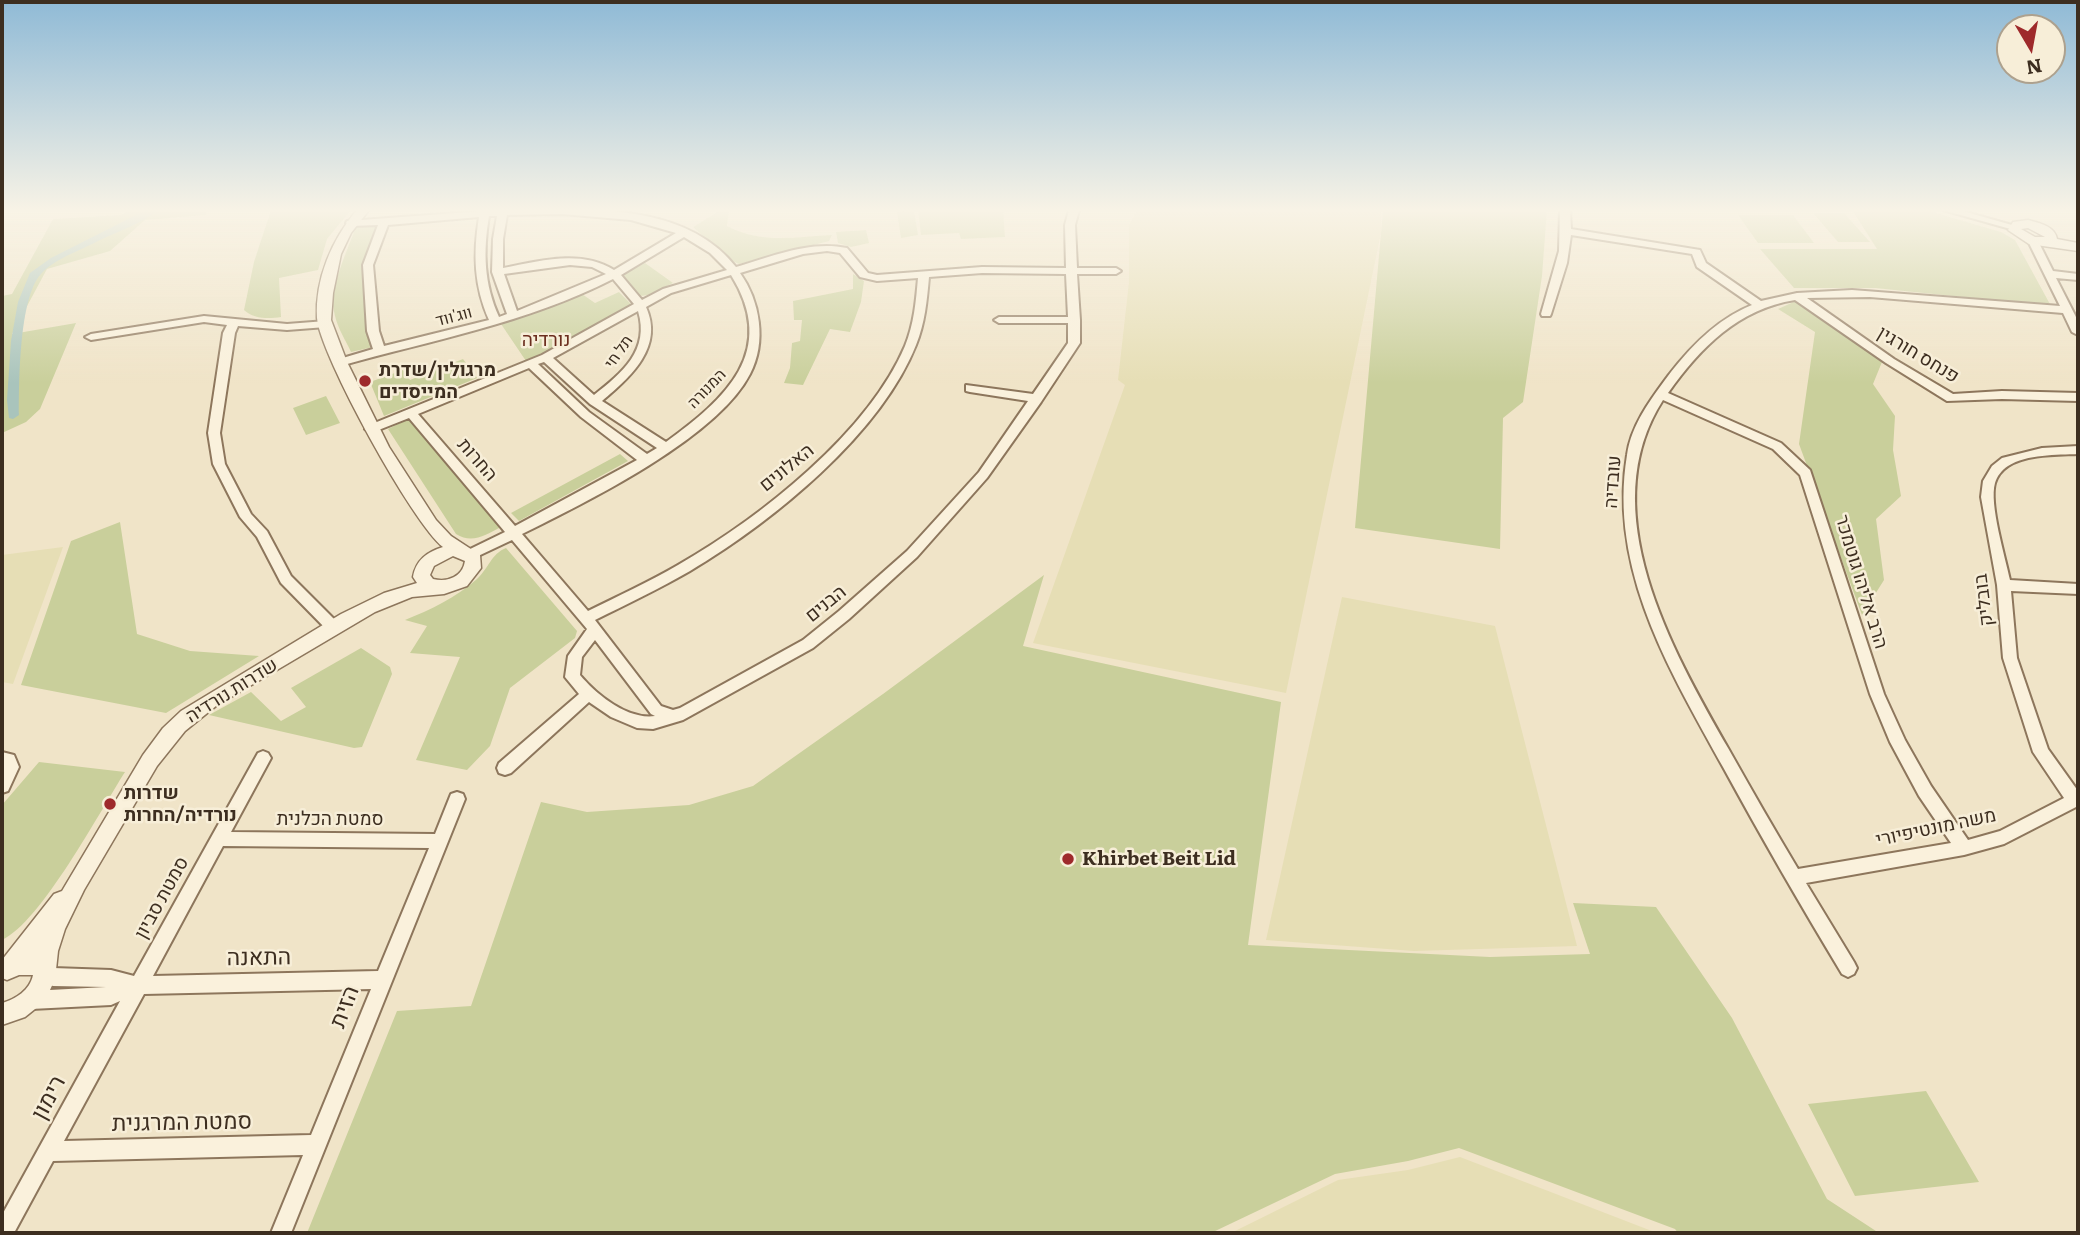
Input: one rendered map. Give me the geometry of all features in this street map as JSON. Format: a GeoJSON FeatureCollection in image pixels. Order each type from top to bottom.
{"type":"FeatureCollection","features":[{"type":"Feature","properties":{"kind":"street"},"geometry":{"type":"LineString","coordinates":[[331,268],[324,310],[326,324],[340,362],[372,429],[430,524],[445,540],[466,552],[475,565],[468,576],[453,585],[433,587],[421,577],[436,544],[430,524]]}},
{"type":"Feature","properties":{"kind":"street"},"geometry":{"type":"LineString","coordinates":[[368,268],[373,331],[379,349]]}},
{"type":"Feature","properties":{"kind":"street"},"geometry":{"type":"LineString","coordinates":[[479,268],[479,277],[495,321]]}},
{"type":"Feature","properties":{"kind":"street"},"geometry":{"type":"LineString","coordinates":[[497,268],[502,292],[513,315]]}},
{"type":"Feature","properties":{"kind":"street"},"geometry":{"type":"LineString","coordinates":[[497,272],[530,268]]}},
{"type":"Feature","properties":{"kind":"street"},"geometry":{"type":"LineString","coordinates":[[600,268],[615,274],[641,305]]}},
{"type":"Feature","properties":{"kind":"street","name":"ווג'ווד"},"geometry":{"type":"LineString","coordinates":[[340,362],[379,349],[432,339],[495,321],[627,268]]}},
{"type":"Feature","properties":{"kind":"street","name":"המנורה"},"geometry":{"type":"LineString","coordinates":[[466,552],[514,533],[645,459],[665,447],[723,402],[748,366],[754,338],[753,314],[744,289],[729,268]]}},
{"type":"Feature","properties":{"kind":"street"},"geometry":{"type":"LineString","coordinates":[[372,429],[546,357],[667,291],[741,268]]}},
{"type":"Feature","properties":{"kind":"street"},"geometry":{"type":"LineString","coordinates":[[861,268],[869,277],[982,270],[1116,271]]}},
{"type":"Feature","properties":{"kind":"street","name":"הבנים"},"geometry":{"type":"LineString","coordinates":[[590,693],[624,716],[644,723],[694,709],[808,644],[883,582],[966,497],[1074,343],[1074,268]]}},
{"type":"Feature","properties":{"kind":"street"},"geometry":{"type":"LineString","coordinates":[[1546,314],[1562,268]]}},
{"type":"Feature","properties":{"kind":"street"},"geometry":{"type":"LineString","coordinates":[[1705,268],[1759,305]]}},
{"type":"Feature","properties":{"kind":"street"},"geometry":{"type":"LineString","coordinates":[[2046,268],[2078,332]]}},
{"type":"Feature","properties":{"kind":"street"},"geometry":{"type":"LineString","coordinates":[[2049,274],[2078,277]]}},
{"type":"Feature","properties":{"kind":"street","name":"האלונים"},"geometry":{"type":"LineString","coordinates":[[591,623],[727,540],[844,446],[907,358],[922,311],[923,275]]}},
{"type":"Feature","properties":{"kind":"street","name":"עובדיה"},"geometry":{"type":"LineString","coordinates":[[1848,968],[1683,681],[1657,621],[1630,529],[1633,452],[1644,422],[1660,394],[1689,356],[1735,318],[1759,305],[1797,296],[1883,294],[2065,310]]}},
{"type":"Feature","properties":{"kind":"street","name":"פנחס חורגין"},"geometry":{"type":"LineString","coordinates":[[1797,296],[1890,361],[1951,398],[2002,395],[2078,397]]}},
{"type":"Feature","properties":{"kind":"street","name":"תל חי"},"geometry":{"type":"LineString","coordinates":[[594,401],[631,369],[647,342],[646,317],[641,305]]}},
{"type":"Feature","properties":{"kind":"street"},"geometry":{"type":"LineString","coordinates":[[91,337],[190,320],[234,321],[287,327],[326,324]]}},
{"type":"Feature","properties":{"kind":"street"},"geometry":{"type":"LineString","coordinates":[[999,320],[1075,320]]}},
{"type":"Feature","properties":{"kind":"street"},"geometry":{"type":"LineString","coordinates":[[234,321],[214,433],[219,464],[246,517],[261,534],[286,579],[334,628]]}},
{"type":"Feature","properties":{"kind":"street"},"geometry":{"type":"LineString","coordinates":[[546,357],[594,401],[665,447]]}},
{"type":"Feature","properties":{"kind":"street"},"geometry":{"type":"LineString","coordinates":[[530,363],[570,405],[609,436],[645,459]]}},
{"type":"Feature","properties":{"kind":"street"},"geometry":{"type":"LineString","coordinates":[[970,388],[1037,399]]}},
{"type":"Feature","properties":{"kind":"street","name":"הרב אליהו גוטמכר"},"geometry":{"type":"LineString","coordinates":[[1660,394],[1777,446],[1806,473],[1877,694],[1925,791],[1964,848]]}},
{"type":"Feature","properties":{"kind":"street","name":"החרות"},"geometry":{"type":"LineString","coordinates":[[411,413],[514,533]]}},
{"type":"Feature","properties":{"kind":"street","name":"בובליק"},"geometry":{"type":"LineString","coordinates":[[2076,798],[2041,752],[2010,658],[2004,585],[1987,497],[1989,481],[1996,469],[2020,456],[2078,450]]}},
{"type":"Feature","properties":{"kind":"street"},"geometry":{"type":"LineString","coordinates":[[514,533],[591,623],[656,710],[673,716]]}},
{"type":"Feature","properties":{"kind":"street"},"geometry":{"type":"LineString","coordinates":[[427,562],[445,551],[466,552]]}},
{"type":"Feature","properties":{"kind":"street","name":"שדרות נורדיה"},"geometry":{"type":"LineString","coordinates":[[362,612],[427,562]]}},
{"type":"Feature","properties":{"kind":"street"},"geometry":{"type":"LineString","coordinates":[[2004,585],[2078,589]]}},
{"type":"Feature","properties":{"kind":"street","name":"שדרות נורדיה"},"geometry":{"type":"LineString","coordinates":[[18,1007],[42,985],[50,940],[84,870],[157,751],[178,725],[213,699],[362,612],[401,594],[433,587]]}},
{"type":"Feature","properties":{"kind":"street"},"geometry":{"type":"LineString","coordinates":[[505,768],[590,693],[572,677],[573,667],[591,623]]}},
{"type":"Feature","properties":{"kind":"street","name":"סמטת סביון"},"geometry":{"type":"LineString","coordinates":[[137,985],[263,758]]}},
{"type":"Feature","properties":{"kind":"street"},"geometry":{"type":"LineString","coordinates":[[2,786],[6,762]]}},
{"type":"Feature","properties":{"kind":"street","name":"משה מונטיפיורי"},"geometry":{"type":"LineString","coordinates":[[1794,877],[1964,848],[2004,837],[2041,820],[2076,798]]}},
{"type":"Feature","properties":{"kind":"street","name":"הזית"},"geometry":{"type":"LineString","coordinates":[[281,1233],[457,799]]}},
{"type":"Feature","properties":{"kind":"street","name":"סמטת הכלנית"},"geometry":{"type":"LineString","coordinates":[[219,839],[440,841]]}},
{"type":"Feature","properties":{"kind":"street","name":"שדרות נורדיה"},"geometry":{"type":"LineString","coordinates":[[4,970],[84,870]]}},
{"type":"Feature","properties":{"kind":"street"},"geometry":{"type":"LineString","coordinates":[[4,970],[18,964],[34,962],[44,972]]}},
{"type":"Feature","properties":{"kind":"street","name":"התאנה"},"geometry":{"type":"LineString","coordinates":[[44,972],[53,977],[124,981],[137,985],[382,980]]}},
{"type":"Feature","properties":{"kind":"street","name":"התאנה"},"geometry":{"type":"LineString","coordinates":[[18,1007],[122,993],[137,985]]}},
{"type":"Feature","properties":{"kind":"street","name":"רימון"},"geometry":{"type":"LineString","coordinates":[[3,1233],[137,985]]}},
{"type":"Feature","properties":{"kind":"street"},"geometry":{"type":"LineString","coordinates":[[2,1027],[18,1007]]}},
{"type":"Feature","properties":{"kind":"street","name":"סמטת המרגנית"},"geometry":{"type":"LineString","coordinates":[[48,1151],[318,1145]]}},
{"type":"Feature","properties":{"kind":"shaded area"},"geometry":{"type":"Polygon","coordinates":[[[1129,268],[1374,268],[1286,693],[1033,643],[1125,385],[1118,380],[1129,268]]]}},
{"type":"Feature","properties":{"kind":"shaded area"},"geometry":{"type":"Polygon","coordinates":[[[63,547],[13,684],[2,682],[2,555],[63,547]]]}},
{"type":"Feature","properties":{"kind":"shaded area"},"geometry":{"type":"Polygon","coordinates":[[[1342,597],[1495,626],[1577,946],[1414,951],[1266,940],[1342,597]]]}},
{"type":"Feature","properties":{"kind":"shaded area"},"geometry":{"type":"Polygon","coordinates":[[[1460,1157],[1657,1233],[1231,1233],[1338,1180],[1408,1170],[1460,1157]]]}},
{"type":"Feature","properties":{"kind":"green space"},"geometry":{"type":"Polygon","coordinates":[[[26,268],[52,268],[47,269],[12,334],[76,323],[40,409],[26,422],[2,433],[2,296],[12,294],[26,268]]]}},
{"type":"Feature","properties":{"kind":"green space"},"geometry":{"type":"Polygon","coordinates":[[[253,268],[319,268],[318,270],[279,278],[281,317],[256,317],[244,310],[253,268]]]}},
{"type":"Feature","properties":{"kind":"green space"},"geometry":{"type":"Polygon","coordinates":[[[341,268],[365,268],[368,335],[373,347],[351,352],[340,330],[333,306],[341,268]]]}},
{"type":"Feature","properties":{"kind":"green space"},"geometry":{"type":"Polygon","coordinates":[[[637,268],[651,268],[673,283],[640,296],[623,275],[637,268]]]}},
{"type":"Feature","properties":{"kind":"green space"},"geometry":{"type":"Polygon","coordinates":[[[1378,268],[1543,268],[1523,402],[1503,418],[1500,549],[1355,528],[1378,268]]]}},
{"type":"Feature","properties":{"kind":"green space"},"geometry":{"type":"Polygon","coordinates":[[[1776,268],[2030,268],[2051,306],[1875,288],[1794,288],[1776,268]]]}},
{"type":"Feature","properties":{"kind":"green space"},"geometry":{"type":"Polygon","coordinates":[[[853,274],[864,281],[861,302],[850,332],[830,329],[803,385],[784,383],[790,368],[792,343],[800,341],[802,320],[794,320],[793,301],[853,289],[853,274]]]}},
{"type":"Feature","properties":{"kind":"green space"},"geometry":{"type":"Polygon","coordinates":[[[619,292],[632,305],[582,334],[526,361],[501,324],[582,294],[595,303],[619,292]]]}},
{"type":"Feature","properties":{"kind":"green space"},"geometry":{"type":"Polygon","coordinates":[[[1798,300],[1882,362],[1873,384],[1895,416],[1893,450],[1901,496],[1876,519],[1884,580],[1862,615],[1799,444],[1815,332],[1778,309],[1798,300]]]}},
{"type":"Feature","properties":{"kind":"green space"},"geometry":{"type":"Polygon","coordinates":[[[463,359],[477,378],[384,416],[370,382],[403,370],[410,380],[463,359]]]}},
{"type":"Feature","properties":{"kind":"green space"},"geometry":{"type":"Polygon","coordinates":[[[326,396],[340,423],[306,435],[293,408],[326,396]]]}},
{"type":"Feature","properties":{"kind":"green space"},"geometry":{"type":"Polygon","coordinates":[[[408,419],[501,527],[473,538],[456,534],[388,429],[408,419]]]}},
{"type":"Feature","properties":{"kind":"green space"},"geometry":{"type":"Polygon","coordinates":[[[620,454],[628,461],[519,521],[511,513],[620,454]]]}},
{"type":"Feature","properties":{"kind":"green space"},"geometry":{"type":"Polygon","coordinates":[[[120,522],[137,634],[190,651],[259,656],[166,713],[21,685],[71,541],[120,522]]]}},
{"type":"Feature","properties":{"kind":"green space"},"geometry":{"type":"Polygon","coordinates":[[[506,548],[577,631],[575,638],[510,688],[490,746],[467,770],[416,760],[460,657],[410,653],[427,626],[405,620],[461,592],[506,548]]]}},
{"type":"Feature","properties":{"kind":"green space"},"geometry":{"type":"Polygon","coordinates":[[[1044,575],[1023,646],[1281,702],[1248,945],[1490,957],[1590,954],[1573,903],[1656,907],[1732,1018],[1827,1199],[1879,1233],[1678,1233],[1675,1229],[1459,1148],[1408,1161],[1335,1174],[1211,1233],[307,1233],[397,1011],[471,1006],[541,802],[587,812],[689,805],[753,786],[1044,575]]]}},
{"type":"Feature","properties":{"kind":"green space"},"geometry":{"type":"Polygon","coordinates":[[[361,648],[390,667],[392,674],[362,747],[354,748],[209,715],[251,692],[281,721],[306,707],[291,688],[361,648]]]}},
{"type":"Feature","properties":{"kind":"green space"},"geometry":{"type":"Polygon","coordinates":[[[39,762],[125,772],[51,889],[34,912],[2,940],[2,805],[39,762]]]}},
{"type":"Feature","properties":{"kind":"green space"},"geometry":{"type":"Polygon","coordinates":[[[1926,1091],[1979,1182],[1855,1196],[1808,1104],[1926,1091]]]}},
{"type":"Feature","properties":{"kind":"waterway"},"geometry":{"type":"LineString","coordinates":[[13,415],[13,382],[19,321],[29,285],[35,273],[43,268]]}},
{"type":"Feature","properties":{"kind":"place","name":"מרגולין/שדרת המייסדים"},"geometry":{"type":"Point","coordinates":[365,381]}},
{"type":"Feature","properties":{"kind":"place","name":"שדרות נורדיה/החרות"},"geometry":{"type":"Point","coordinates":[110,804]}},
{"type":"Feature","properties":{"kind":"place","name":"Khirbet Beit Lid"},"geometry":{"type":"Point","coordinates":[1068,859]}},
{"type":"Feature","properties":{"kind":"district","name":"נורדיה"},"geometry":{"type":"Point","coordinates":[546,340]}}]}
